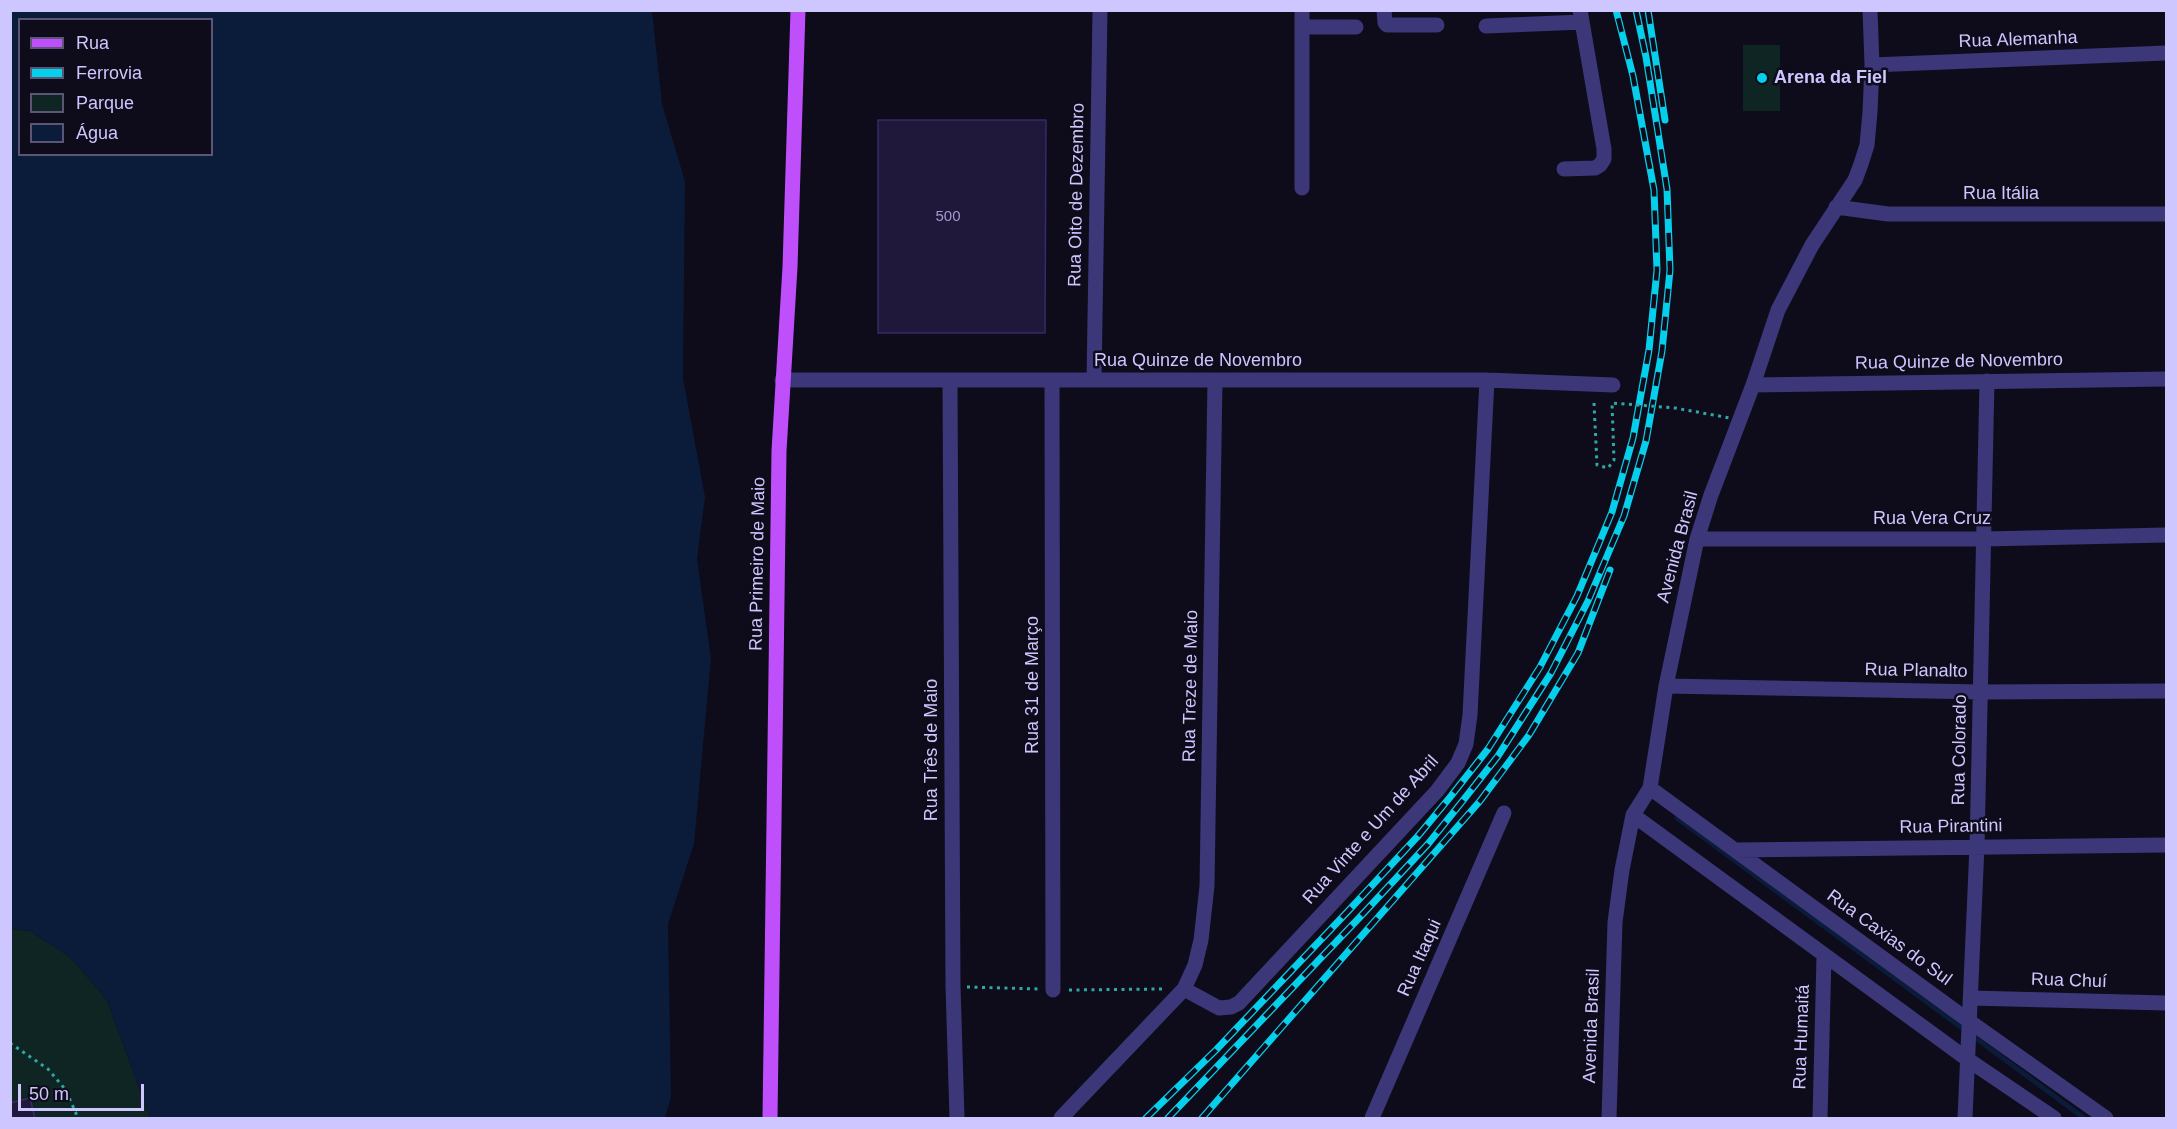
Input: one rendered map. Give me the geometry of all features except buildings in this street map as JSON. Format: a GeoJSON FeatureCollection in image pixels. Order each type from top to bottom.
{"type":"FeatureCollection","features":[{"type":"Feature","properties":{"kind":"main road","name":"Rua Primeiro de Maio"},"geometry":{"type":"LineString","coordinates":[[770,1119],[779,451],[790,267],[798,10]]}},
{"type":"Feature","properties":{"kind":"street","name":"Rua Oito de Dezembro"},"geometry":{"type":"LineString","coordinates":[[1094,380],[1100,10]]}},
{"type":"Feature","properties":{"kind":"street"},"geometry":{"type":"LineString","coordinates":[[1302,10],[1302,188]]}},
{"type":"Feature","properties":{"kind":"street"},"geometry":{"type":"LineString","coordinates":[[1384,10],[1384,23],[1387,25],[1437,25]]}},
{"type":"Feature","properties":{"kind":"street","name":"Avenida Brasil"},"geometry":{"type":"LineString","coordinates":[[1609,1119],[1615,922],[1633,814],[1650,788],[1666,686],[1697,539],[1711,495],[1788,290],[1836,207],[1855,180],[1867,145],[1872,65],[1870,10]]}},
{"type":"Feature","properties":{"kind":"street"},"geometry":{"type":"LineString","coordinates":[[1486,26],[1581,16],[1604,159],[1595,168],[1564,169]]}},
{"type":"Feature","properties":{"kind":"street"},"geometry":{"type":"LineString","coordinates":[[1302,27],[1356,27]]}},
{"type":"Feature","properties":{"kind":"street","name":"Rua Alemanha"},"geometry":{"type":"LineString","coordinates":[[1872,65],[2166,53]]}},
{"type":"Feature","properties":{"kind":"street","name":"Rua Itália"},"geometry":{"type":"LineString","coordinates":[[1836,207],[1887,213],[2166,214]]}},
{"type":"Feature","properties":{"kind":"street","name":"Rua Quinze de Novembro"},"geometry":{"type":"LineString","coordinates":[[1753,385],[2166,379]]}},
{"type":"Feature","properties":{"kind":"street","name":"Rua Quinze de Novembro"},"geometry":{"type":"LineString","coordinates":[[782,380],[1487,380],[1613,385]]}},
{"type":"Feature","properties":{"kind":"street","name":"Rua Treze de Maio"},"geometry":{"type":"LineString","coordinates":[[1185,989],[1195,965],[1201,940],[1207,886],[1215,380]]}},
{"type":"Feature","properties":{"kind":"street","name":"Rua Vinte e Um de Abril"},"geometry":{"type":"LineString","coordinates":[[1185,989],[1219,1008],[1239,1004],[1429,799],[1458,763],[1466,744],[1470,715],[1487,380]]}},
{"type":"Feature","properties":{"kind":"street","name":"Rua Três de Maio"},"geometry":{"type":"LineString","coordinates":[[950,381],[953,975],[957,1119]]}},
{"type":"Feature","properties":{"kind":"street","name":"Rua 31 de Março"},"geometry":{"type":"LineString","coordinates":[[1052,381],[1053,990]]}},
{"type":"Feature","properties":{"kind":"street","name":"Rua Colorado"},"geometry":{"type":"LineString","coordinates":[[1965,1119],[1977,846],[1987,381]]}},
{"type":"Feature","properties":{"kind":"street","name":"Rua Vera Cruz"},"geometry":{"type":"LineString","coordinates":[[1697,539],[1984,539],[2166,535]]}},
{"type":"Feature","properties":{"kind":"street","name":"Rua Planalto"},"geometry":{"type":"LineString","coordinates":[[1666,686],[1981,692],[2166,692]]}},
{"type":"Feature","properties":{"kind":"street","name":"Rua Caxias do Sul"},"geometry":{"type":"LineString","coordinates":[[1650,788],[1968,1024],[2106,1119]]}},
{"type":"Feature","properties":{"kind":"street","name":"Rua Itaqui"},"geometry":{"type":"LineString","coordinates":[[1372,1119],[1504,813]]}},
{"type":"Feature","properties":{"kind":"street"},"geometry":{"type":"LineString","coordinates":[[1633,814],[1824,956],[2054,1119]]}},
{"type":"Feature","properties":{"kind":"street","name":"Rua Pirantini"},"geometry":{"type":"LineString","coordinates":[[1736,850],[2166,845]]}},
{"type":"Feature","properties":{"kind":"street","name":"Rua Humaitá"},"geometry":{"type":"LineString","coordinates":[[1820,1119],[1824,956]]}},
{"type":"Feature","properties":{"kind":"street"},"geometry":{"type":"LineString","coordinates":[[1061,1119],[1185,989]]}},
{"type":"Feature","properties":{"kind":"street","name":"Rua Chuí"},"geometry":{"type":"LineString","coordinates":[[1971,998],[2166,1003]]}},
{"type":"Feature","properties":{"kind":"path"},"geometry":{"type":"LineString","coordinates":[[1594,403],[1597,465],[1608,468],[1614,460],[1612,403],[1675,408],[1730,418]]}},
{"type":"Feature","properties":{"kind":"path"},"geometry":{"type":"LineString","coordinates":[[10,1043],[48,1069],[65,1089],[76,1113],[76,1119]]}},
{"type":"Feature","properties":{"kind":"green space","name":"Arena da Fiel"},"geometry":{"type":"Polygon","coordinates":[[[1743,45],[1780,45],[1780,111],[1743,111],[1743,45]]]}},
{"type":"Feature","properties":{"kind":"green space"},"geometry":{"type":"Polygon","coordinates":[[[10,929],[30,931],[70,957],[107,1000],[150,1118],[11,1118],[10,929]]]}},
{"type":"Feature","properties":{"kind":"water"},"geometry":{"type":"Polygon","coordinates":[[[10,11],[652,11],[662,104],[685,181],[683,378],[705,497],[697,559],[711,658],[694,844],[668,924],[671,1097],[665,1118],[150,1118],[107,1000],[70,957],[30,931],[11,929],[10,11]]]}},
{"type":"Feature","properties":{"kind":"waterway"},"geometry":{"type":"LineString","coordinates":[[1677,818],[2084,1118]]}},
{"type":"Feature","properties":{"kind":"railway"},"geometry":{"type":"LineString","coordinates":[[1146,1118],[1216,1050],[1418,836],[1488,749],[1540,667],[1577,596],[1612,512],[1633,438],[1649,350],[1657,270],[1654,190],[1633,76],[1616,10]]}},
{"type":"Feature","properties":{"kind":"railway"},"geometry":{"type":"LineString","coordinates":[[1168,1118],[1428,844],[1498,756],[1551,673],[1588,601],[1624,516],[1646,441],[1662,351],[1670,270],[1667,189],[1646,57],[1636,10]]}},
{"type":"Feature","properties":{"kind":"railway"},"geometry":{"type":"LineString","coordinates":[[1648,10],[1665,120]]}},
{"type":"Feature","properties":{"kind":"railway"},"geometry":{"type":"LineString","coordinates":[[1202,1118],[1480,801],[1529,735],[1578,653],[1610,570]]}},
{"type":"Feature","properties":{"kind":"place","name":"Arena da Fiel"},"geometry":{"type":"Point","coordinates":[1762,78]}}]}
